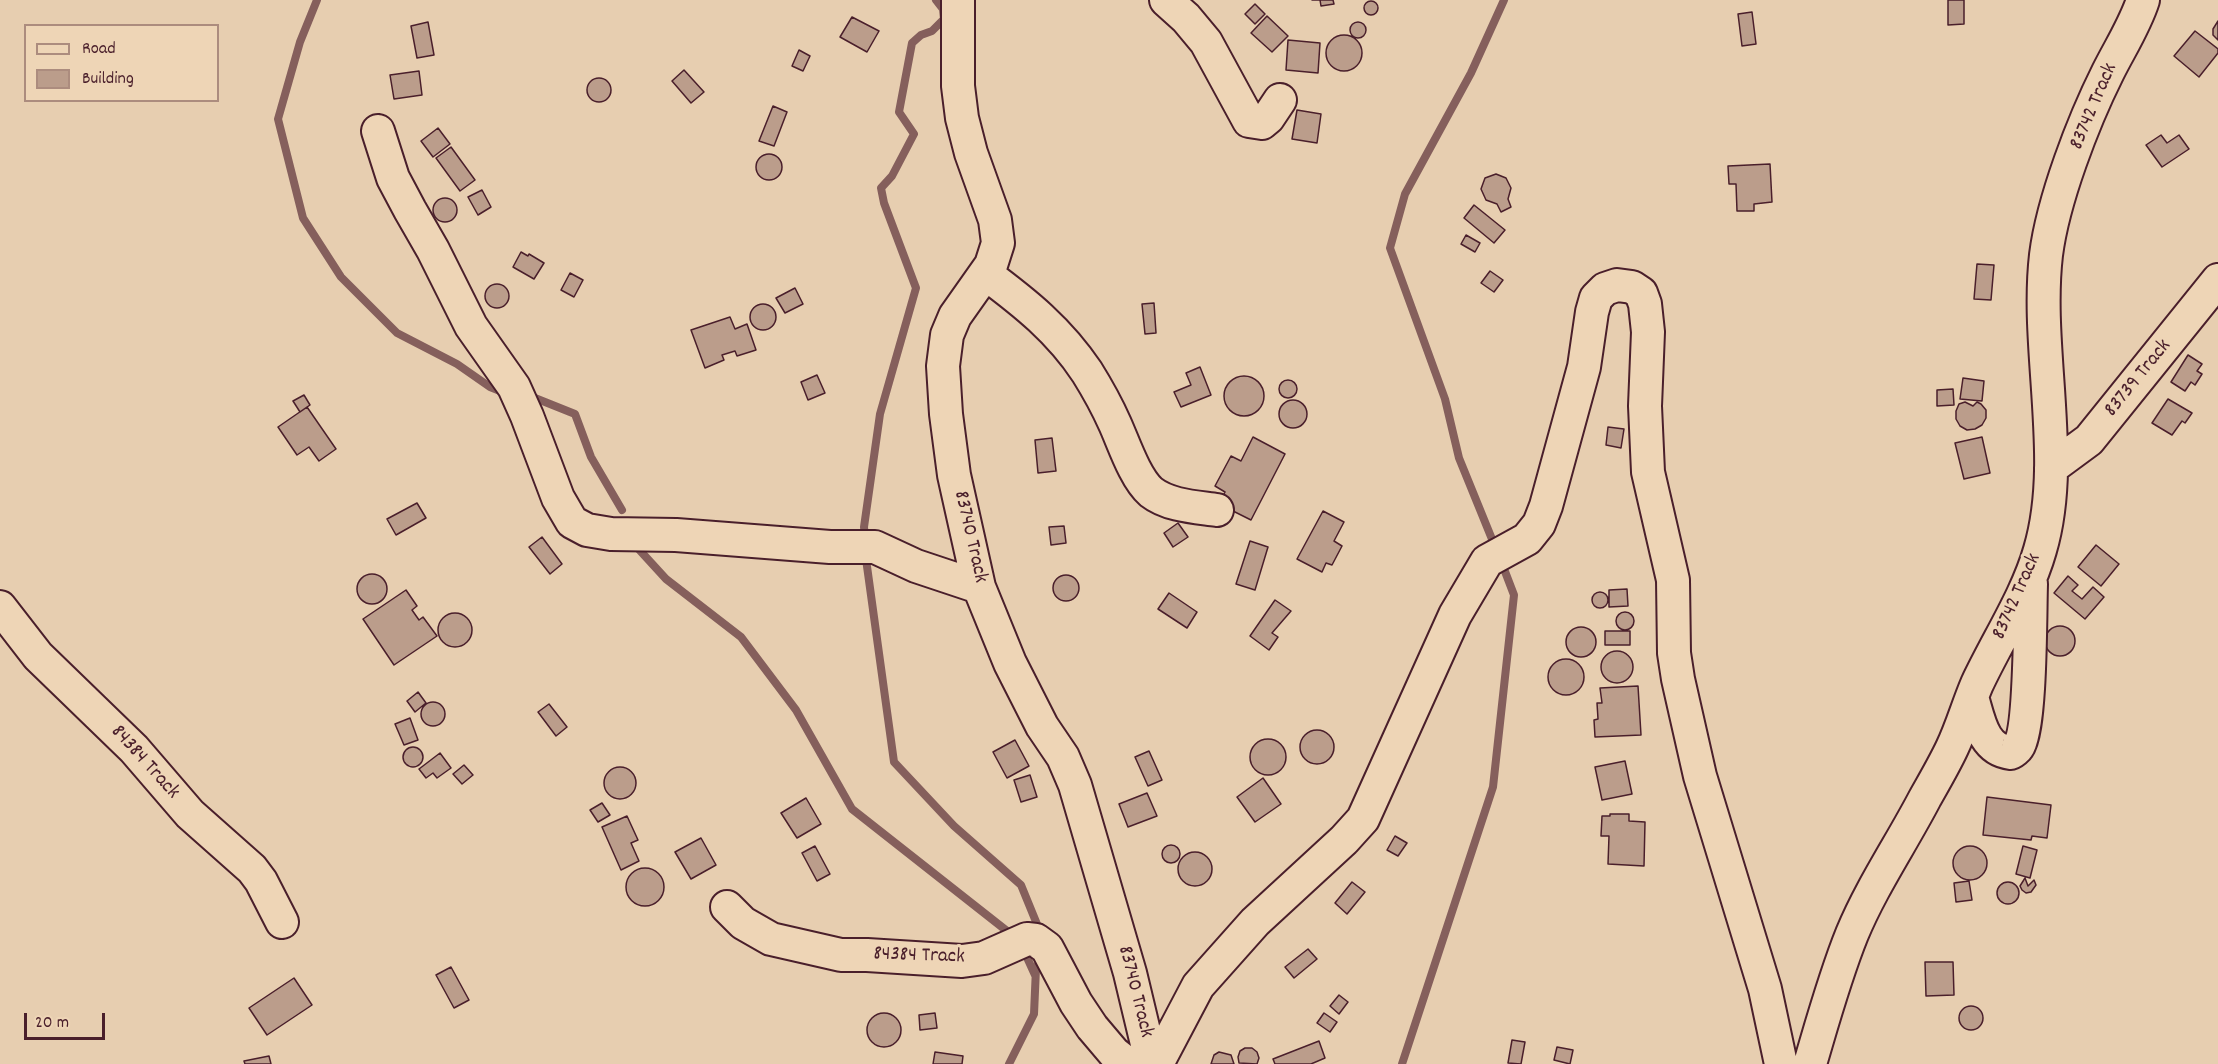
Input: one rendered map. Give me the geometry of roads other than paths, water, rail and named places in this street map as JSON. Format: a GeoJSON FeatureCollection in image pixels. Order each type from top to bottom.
{"type":"FeatureCollection","features":[{"type":"Feature","properties":{"kind":"street","name":"83740 Track"},"geometry":{"type":"LineString","coordinates":[[958,0],[958,86],[962,118],[971,153],[995,220],[998,243],[992,265],[954,316],[947,335],[943,366],[946,414],[954,475],[979,586],[1010,663],[1042,726],[1063,757],[1075,785],[1130,973],[1150,1064]]}},
{"type":"Feature","properties":{"kind":"street"},"geometry":{"type":"LineString","coordinates":[[1166,0],[1186,18],[1206,42],[1249,121],[1262,123],[1280,100]]}},
{"type":"Feature","properties":{"kind":"street","name":"83742 Track"},"geometry":{"type":"LineString","coordinates":[[1810,1064],[1853,932],[1886,864],[1924,801],[1953,746],[1972,697],[2032,574],[2040,549],[2048,512],[2051,468],[2043,296],[2047,252],[2059,202],[2080,135],[2143,0]]}},
{"type":"Feature","properties":{"kind":"street"},"geometry":{"type":"LineString","coordinates":[[378,131],[393,178],[433,250],[471,326],[514,387],[558,498],[572,522],[587,531],[611,534],[676,535],[830,547],[875,547],[916,566],[979,586]]}},
{"type":"Feature","properties":{"kind":"street"},"geometry":{"type":"LineString","coordinates":[[986,274],[1032,308],[1058,333],[1087,372],[1141,480],[1152,492],[1180,504],[1217,510]]}},
{"type":"Feature","properties":{"kind":"street","name":"83739 Track"},"geometry":{"type":"LineString","coordinates":[[2051,468],[2089,440],[2218,280]]}},
{"type":"Feature","properties":{"kind":"street"},"geometry":{"type":"LineString","coordinates":[[1157,1064],[1198,986],[1255,922],[1337,847],[1363,819],[1455,615],[1487,561],[1527,539],[1539,524],[1554,483],[1577,397],[1596,298],[1605,289],[1617,285],[1632,287],[1641,293],[1645,304],[1647,332],[1645,406],[1648,472],[1673,580],[1674,653],[1678,679],[1700,776],[1765,989],[1781,1064]]}},
{"type":"Feature","properties":{"kind":"street"},"geometry":{"type":"LineString","coordinates":[[1972,697],[1986,737],[1993,747],[2002,752],[2011,753],[2018,748],[2023,735],[2028,682],[2032,574]]}},
{"type":"Feature","properties":{"kind":"street","name":"84384 Track"},"geometry":{"type":"LineString","coordinates":[[0,607],[38,656],[134,748],[190,814],[252,869],[261,881],[282,922]]}},
{"type":"Feature","properties":{"kind":"street","name":"84384 Track"},"geometry":{"type":"LineString","coordinates":[[727,906],[743,923],[771,939],[841,956],[867,955],[962,961],[984,958],[1027,939],[1036,940],[1047,948],[1076,1003],[1092,1027],[1114,1053],[1128,1064]]}},
{"type":"Feature","properties":{"kind":"waterway"},"geometry":{"type":"LineString","coordinates":[[317,0],[300,42],[278,119],[303,218],[341,277],[397,333],[457,364],[490,387],[505,393]]}},
{"type":"Feature","properties":{"kind":"waterway"},"geometry":{"type":"LineString","coordinates":[[865,538],[864,527],[880,414],[916,288],[884,203],[881,188],[892,176],[914,134],[899,112],[912,43],[921,35],[932,31],[944,19],[943,9],[936,0]]}},
{"type":"Feature","properties":{"kind":"waterway"},"geometry":{"type":"LineString","coordinates":[[1496,549],[1459,458],[1445,399],[1390,248],[1405,194],[1471,73],[1504,0]]}},
{"type":"Feature","properties":{"kind":"waterway"},"geometry":{"type":"LineString","coordinates":[[530,396],[575,414],[591,457],[622,510]]}},
{"type":"Feature","properties":{"kind":"waterway"},"geometry":{"type":"LineString","coordinates":[[634,544],[666,579],[741,637],[796,710],[852,809],[1007,931]]}},
{"type":"Feature","properties":{"kind":"waterway"},"geometry":{"type":"LineString","coordinates":[[866,559],[894,762],[954,826],[1021,885],[1041,934]]}},
{"type":"Feature","properties":{"kind":"waterway"},"geometry":{"type":"LineString","coordinates":[[1402,1064],[1493,787],[1514,595],[1501,561]]}},
{"type":"Feature","properties":{"kind":"waterway"},"geometry":{"type":"LineString","coordinates":[[1025,953],[1035,975]]}},
{"type":"Feature","properties":{"kind":"waterway"},"geometry":{"type":"LineString","coordinates":[[1009,1064],[1034,1014],[1036,968],[1043,956]]}}]}
